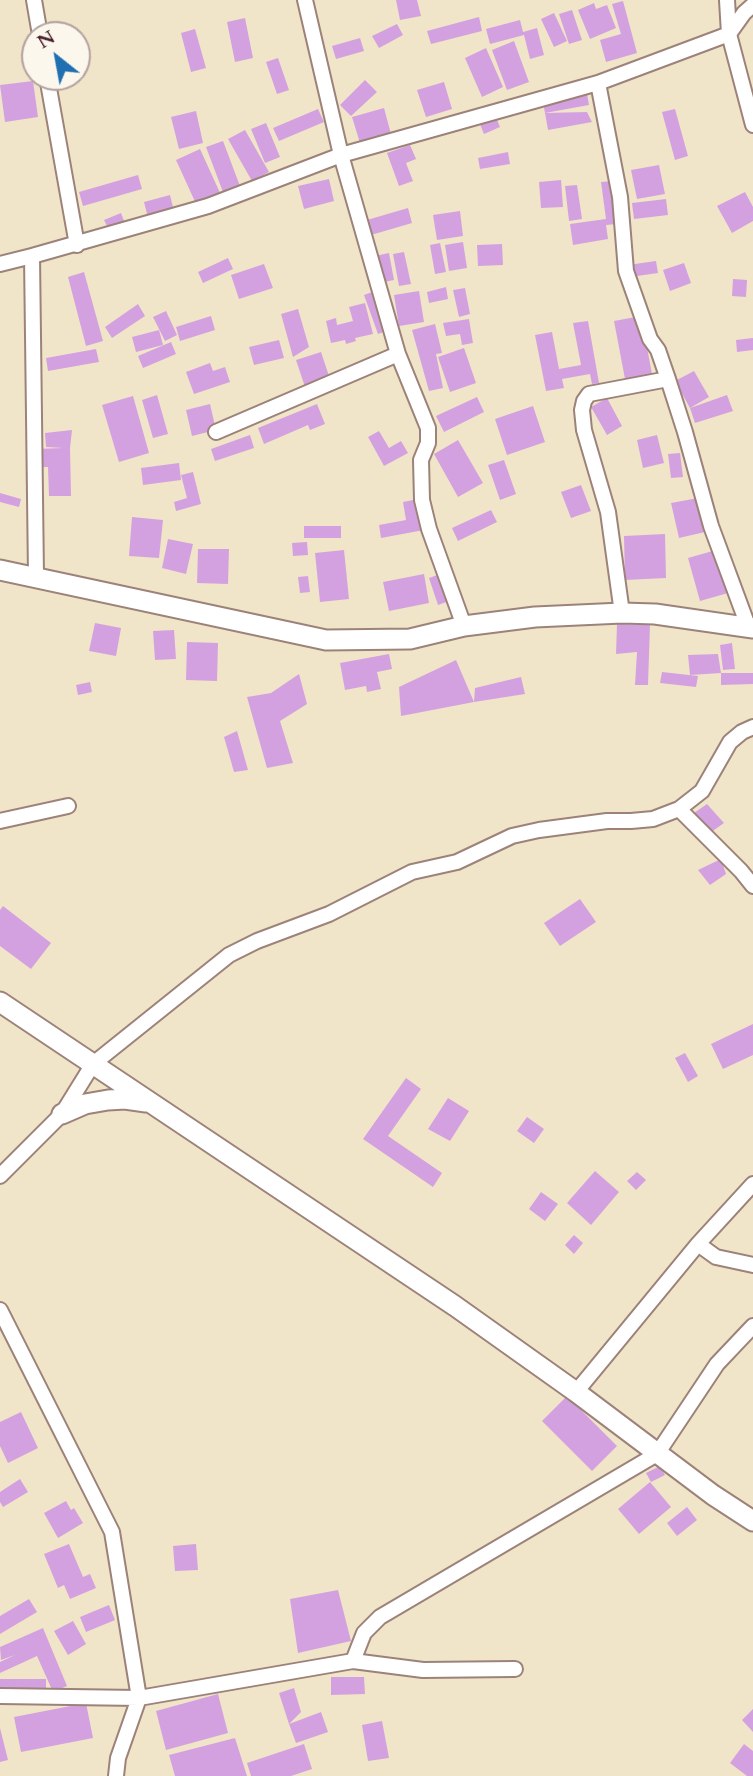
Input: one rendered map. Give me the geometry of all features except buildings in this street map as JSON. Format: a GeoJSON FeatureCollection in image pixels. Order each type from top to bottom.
{"type":"FeatureCollection","features":[{"type":"Feature","properties":{"kind":"street"},"geometry":{"type":"LineString","coordinates":[[34,0],[38,21]]}},
{"type":"Feature","properties":{"kind":"street"},"geometry":{"type":"LineString","coordinates":[[304,0],[341,155],[398,354],[428,428],[428,443],[421,460],[422,500],[429,528],[464,626]]}},
{"type":"Feature","properties":{"kind":"street"},"geometry":{"type":"LineString","coordinates":[[727,0],[729,34],[753,125]]}},
{"type":"Feature","properties":{"kind":"street"},"geometry":{"type":"LineString","coordinates":[[0,264],[77,245],[208,206],[341,155],[598,83],[729,34],[753,5]]}},
{"type":"Feature","properties":{"kind":"street"},"geometry":{"type":"LineString","coordinates":[[0,570],[326,640],[411,639],[464,626],[535,617],[622,613],[655,614],[751,627],[710,526],[668,379],[658,351],[650,339],[626,271],[620,197],[598,83]]}},
{"type":"Feature","properties":{"kind":"street"},"geometry":{"type":"LineString","coordinates":[[50,91],[77,245]]}},
{"type":"Feature","properties":{"kind":"street"},"geometry":{"type":"LineString","coordinates":[[32,256],[36,576]]}},
{"type":"Feature","properties":{"kind":"street"},"geometry":{"type":"LineString","coordinates":[[216,432],[398,354]]}},
{"type":"Feature","properties":{"kind":"street"},"geometry":{"type":"LineString","coordinates":[[622,613],[608,512],[584,430],[582,410],[589,394],[668,379]]}},
{"type":"Feature","properties":{"kind":"street"},"geometry":{"type":"LineString","coordinates":[[0,1177],[62,1114],[93,1064],[229,955],[257,941],[329,914],[412,872],[457,862],[522,833],[607,821],[653,819],[680,809],[702,790],[730,741],[753,727]]}},
{"type":"Feature","properties":{"kind":"street"},"geometry":{"type":"LineString","coordinates":[[0,821],[68,806]]}},
{"type":"Feature","properties":{"kind":"street"},"geometry":{"type":"LineString","coordinates":[[680,809],[741,871],[753,887]]}},
{"type":"Feature","properties":{"kind":"street"},"geometry":{"type":"LineString","coordinates":[[0,1002],[444,1298],[576,1392],[713,1495],[753,1521]]}},
{"type":"Feature","properties":{"kind":"street"},"geometry":{"type":"LineString","coordinates":[[62,1114],[85,1104],[108,1100],[125,1099],[151,1103]]}},
{"type":"Feature","properties":{"kind":"street"},"geometry":{"type":"LineString","coordinates":[[576,1392],[698,1244],[753,1184]]}},
{"type":"Feature","properties":{"kind":"street"},"geometry":{"type":"LineString","coordinates":[[698,1244],[716,1257],[753,1265]]}},
{"type":"Feature","properties":{"kind":"street"},"geometry":{"type":"LineString","coordinates":[[0,1310],[112,1532],[139,1698],[118,1758],[116,1776]]}},
{"type":"Feature","properties":{"kind":"street"},"geometry":{"type":"LineString","coordinates":[[353,1661],[364,1633],[380,1617],[657,1454],[718,1364],[753,1326]]}},
{"type":"Feature","properties":{"kind":"street"},"geometry":{"type":"LineString","coordinates":[[0,1696],[139,1698],[353,1661],[423,1670],[515,1669]]}}]}
